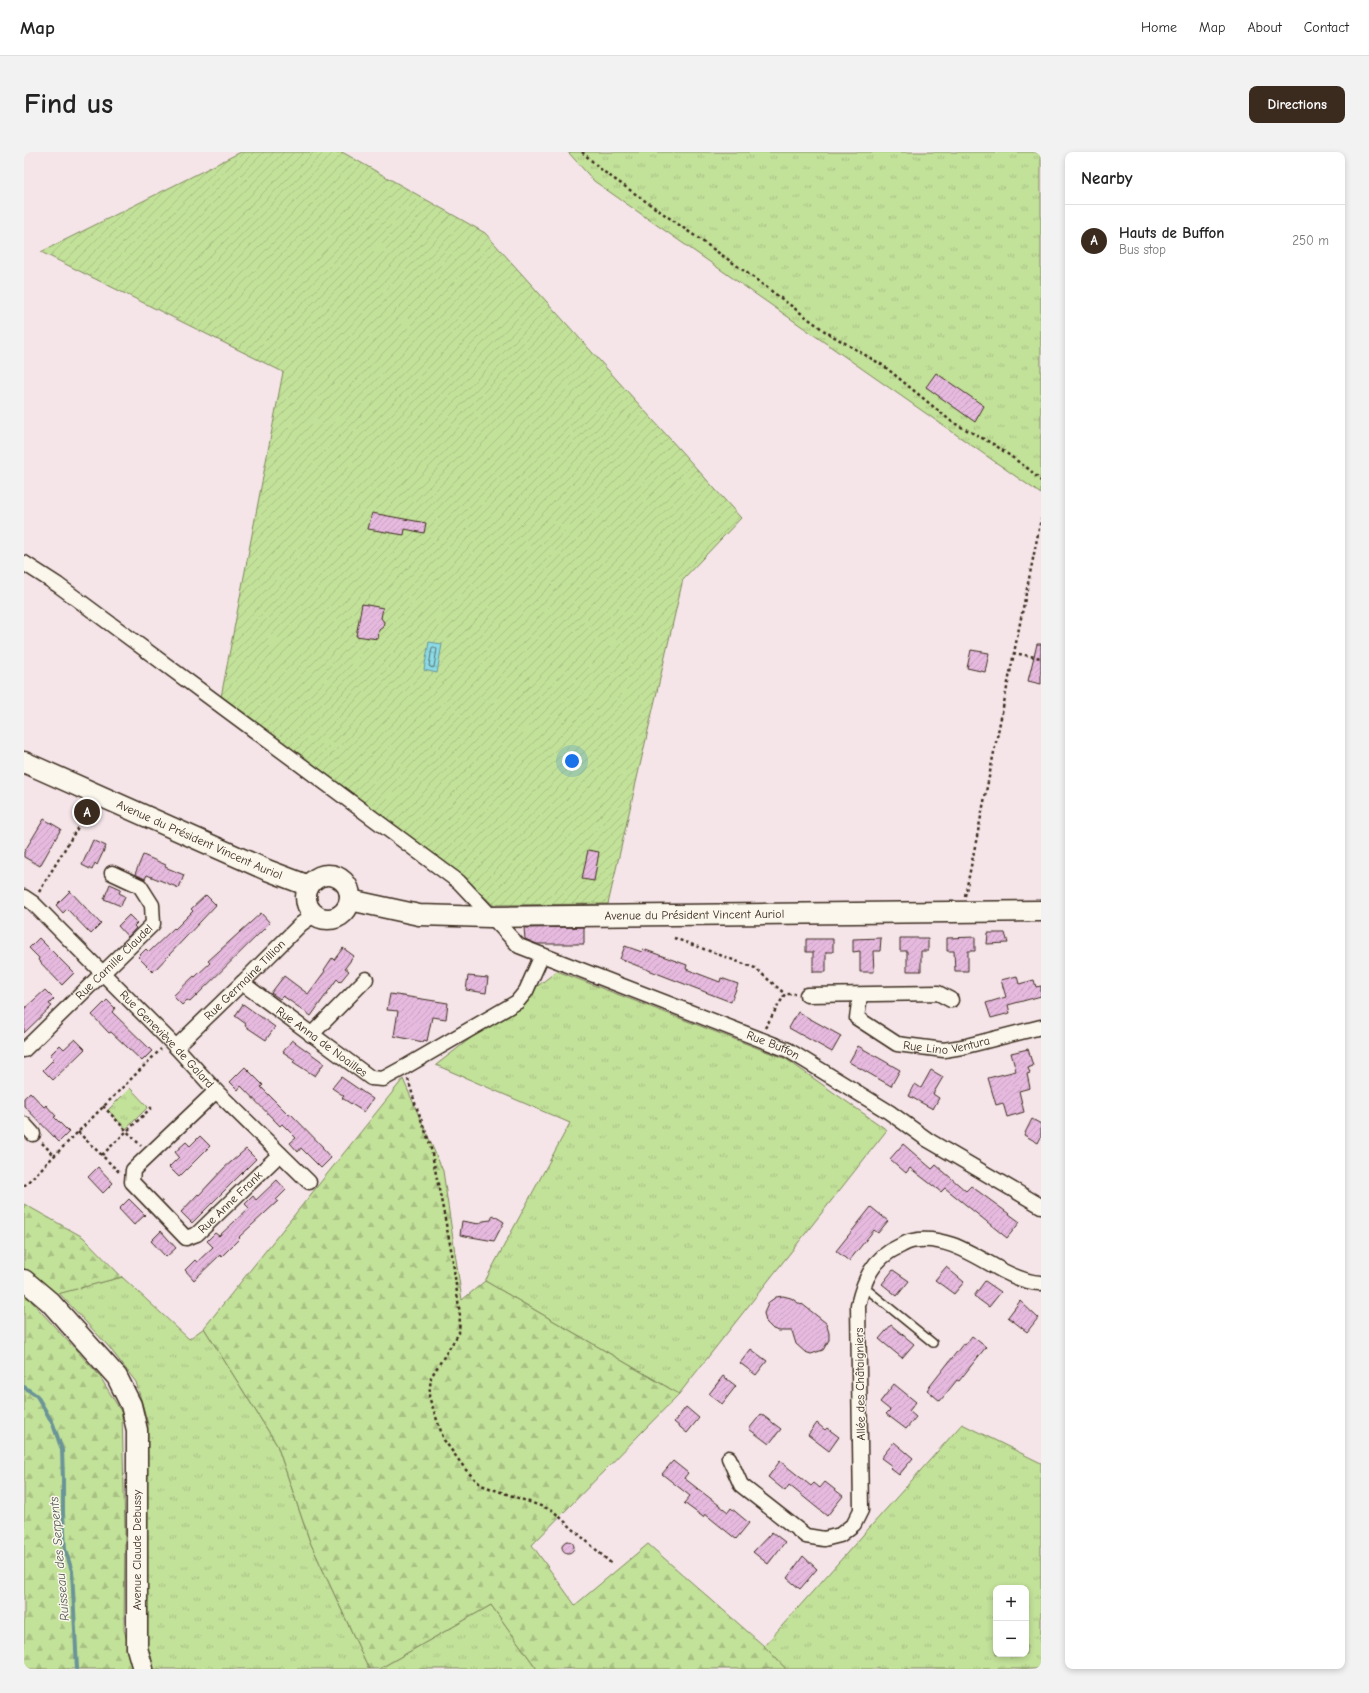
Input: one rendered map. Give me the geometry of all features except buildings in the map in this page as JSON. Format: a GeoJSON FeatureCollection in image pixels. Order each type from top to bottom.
{"type":"FeatureCollection","features":[{"type":"Feature","properties":{"kind":"main road","name":"Avenue du Président Vincent Auriol"},"geometry":{"type":"LineString","coordinates":[[24,762],[267,870],[309,886]]}},
{"type":"Feature","properties":{"kind":"main road"},"geometry":{"type":"LineString","coordinates":[[323,875],[335,876],[345,883],[350,894],[350,900],[345,912],[340,916],[327,919],[315,914],[308,904],[307,892],[309,886],[323,875]]}},
{"type":"Feature","properties":{"kind":"main road","name":"Avenue du Président Vincent Auriol"},"geometry":{"type":"LineString","coordinates":[[350,900],[419,915],[490,917],[1041,911]]}},
{"type":"Feature","properties":{"kind":"main road","name":"Avenue Claude Debussy"},"geometry":{"type":"LineString","coordinates":[[24,1280],[50,1302],[117,1377],[131,1405],[137,1430],[137,1648],[143,1669]]}},
{"type":"Feature","properties":{"kind":"street","name":"Rue Buffon"},"geometry":{"type":"LineString","coordinates":[[24,563],[58,585],[459,882],[484,907],[490,917],[519,946],[788,1050],[889,1112],[928,1140],[1041,1206]]}},
{"type":"Feature","properties":{"kind":"street","name":"Rue Camille Claudel"},"geometry":{"type":"LineString","coordinates":[[24,1050],[153,924],[152,905],[140,886],[112,873]]}},
{"type":"Feature","properties":{"kind":"street","name":"Rue Geneviève de Galard"},"geometry":{"type":"LineString","coordinates":[[28,900],[104,973],[216,1091],[308,1182]]}},
{"type":"Feature","properties":{"kind":"street","name":"Rue Germaine Tillion"},"geometry":{"type":"LineString","coordinates":[[173,1044],[242,983],[300,924],[315,914]]}},
{"type":"Feature","properties":{"kind":"street","name":"Rue Anna de Noailles"},"geometry":{"type":"LineString","coordinates":[[242,983],[371,1078],[383,1078],[405,1067],[517,1002],[526,991],[542,955]]}},
{"type":"Feature","properties":{"kind":"street"},"geometry":{"type":"LineString","coordinates":[[311,1035],[366,979]]}},
{"type":"Feature","properties":{"kind":"street"},"geometry":{"type":"LineString","coordinates":[[807,995],[938,994],[951,1000]]}},
{"type":"Feature","properties":{"kind":"street","name":"Rue Lino Ventura"},"geometry":{"type":"LineString","coordinates":[[860,995],[857,1018],[897,1044],[944,1050],[962,1047],[1041,1027]]}},
{"type":"Feature","properties":{"kind":"street"},"geometry":{"type":"LineString","coordinates":[[132,1182],[133,1170],[216,1091]]}},
{"type":"Feature","properties":{"kind":"street","name":"Rue Anne Frank"},"geometry":{"type":"LineString","coordinates":[[132,1182],[186,1238],[197,1234],[280,1154]]}},
{"type":"Feature","properties":{"kind":"street","name":"Allée des Châtaigniers"},"geometry":{"type":"LineString","coordinates":[[730,1458],[741,1485],[806,1536],[824,1539],[840,1535],[854,1524],[861,1510],[858,1305],[868,1274],[877,1262],[892,1250],[912,1241],[932,1240],[949,1243],[1016,1277],[1041,1283]]}},
{"type":"Feature","properties":{"kind":"lane"},"geometry":{"type":"LineString","coordinates":[[863,1286],[933,1344]]}},
{"type":"Feature","properties":{"kind":"path"},"geometry":{"type":"LineString","coordinates":[[582,152],[603,171],[750,275],[826,332],[884,366],[952,422],[996,445],[1030,470],[1041,481]]}},
{"type":"Feature","properties":{"kind":"path"},"geometry":{"type":"LineString","coordinates":[[962,912],[1041,519]]}},
{"type":"Feature","properties":{"kind":"path"},"geometry":{"type":"LineString","coordinates":[[1013,653],[1041,658]]}},
{"type":"Feature","properties":{"kind":"path"},"geometry":{"type":"LineString","coordinates":[[28,900],[87,812]]}},
{"type":"Feature","properties":{"kind":"path"},"geometry":{"type":"LineString","coordinates":[[674,938],[755,968],[785,994],[807,995]]}},
{"type":"Feature","properties":{"kind":"path"},"geometry":{"type":"LineString","coordinates":[[758,1038],[785,994]]}},
{"type":"Feature","properties":{"kind":"path"},"geometry":{"type":"LineString","coordinates":[[24,1186],[103,1106],[173,1044]]}},
{"type":"Feature","properties":{"kind":"path"},"geometry":{"type":"LineString","coordinates":[[405,1067],[415,1103],[430,1144],[452,1254],[460,1316],[458,1333],[431,1377],[429,1397],[444,1440],[466,1470],[481,1485],[552,1510],[613,1565]]}},
{"type":"Feature","properties":{"kind":"path"},"geometry":{"type":"LineString","coordinates":[[103,1106],[149,1155]]}},
{"type":"Feature","properties":{"kind":"path"},"geometry":{"type":"LineString","coordinates":[[102,1155],[152,1106]]}},
{"type":"Feature","properties":{"kind":"path"},"geometry":{"type":"LineString","coordinates":[[29,1129],[54,1155]]}},
{"type":"Feature","properties":{"kind":"path"},"geometry":{"type":"LineString","coordinates":[[78,1132],[124,1177],[132,1182]]}},
{"type":"Feature","properties":{"kind":"green space"},"geometry":{"type":"Polygon","coordinates":[[[241,152],[342,152],[485,233],[741,518],[683,579],[608,904],[493,905],[461,875],[221,697],[283,372],[41,252],[241,152]]]}},
{"type":"Feature","properties":{"kind":"green space"},"geometry":{"type":"Polygon","coordinates":[[[568,152],[1041,152],[1041,494],[594,181],[568,152]]]}},
{"type":"Feature","properties":{"kind":"green space"},"geometry":{"type":"Polygon","coordinates":[[[557,971],[786,1059],[887,1130],[679,1394],[485,1281],[570,1123],[436,1065],[557,971]]]}},
{"type":"Feature","properties":{"kind":"green space"},"geometry":{"type":"Polygon","coordinates":[[[403,1079],[443,1171],[462,1300],[485,1281],[679,1394],[532,1545],[575,1605],[648,1544],[764,1646],[786,1669],[537,1669],[491,1605],[379,1669],[369,1669],[310,1542],[277,1445],[204,1328],[403,1079]]]}},
{"type":"Feature","properties":{"kind":"green space"},"geometry":{"type":"Polygon","coordinates":[[[130,1088],[148,1107],[126,1129],[108,1110],[130,1088]]]}},
{"type":"Feature","properties":{"kind":"green space"},"geometry":{"type":"Polygon","coordinates":[[[24,1204],[83,1237],[122,1277],[31,1301],[99,1375],[122,1413],[125,1531],[124,1630],[135,1669],[24,1669],[24,1204]]]}},
{"type":"Feature","properties":{"kind":"green space"},"geometry":{"type":"Polygon","coordinates":[[[122,1277],[189,1339],[204,1328],[277,1445],[310,1542],[369,1669],[153,1669],[150,1661],[143,1618],[148,1424],[136,1382],[109,1347],[59,1293],[122,1277]]]}},
{"type":"Feature","properties":{"kind":"green space"},"geometry":{"type":"Polygon","coordinates":[[[962,1424],[1041,1463],[1041,1669],[786,1669],[764,1646],[962,1424]]]}},
{"type":"Feature","properties":{"kind":"green space"},"geometry":{"type":"Polygon","coordinates":[[[491,1605],[537,1669],[379,1669],[491,1605]]]}},
{"type":"Feature","properties":{"kind":"water"},"geometry":{"type":"Polygon","coordinates":[[[429,642],[442,644],[437,673],[424,670],[429,642]]]}},
{"type":"Feature","properties":{"kind":"waterway","name":"Ruisseau des Serpents"},"geometry":{"type":"LineString","coordinates":[[24,1387],[37,1396],[53,1424],[62,1450],[65,1549],[72,1571],[77,1669]]}},
{"type":"Feature","properties":{"kind":"place","name":"Hauts de Buffon"},"geometry":{"type":"Point","coordinates":[87,812]}}]}
